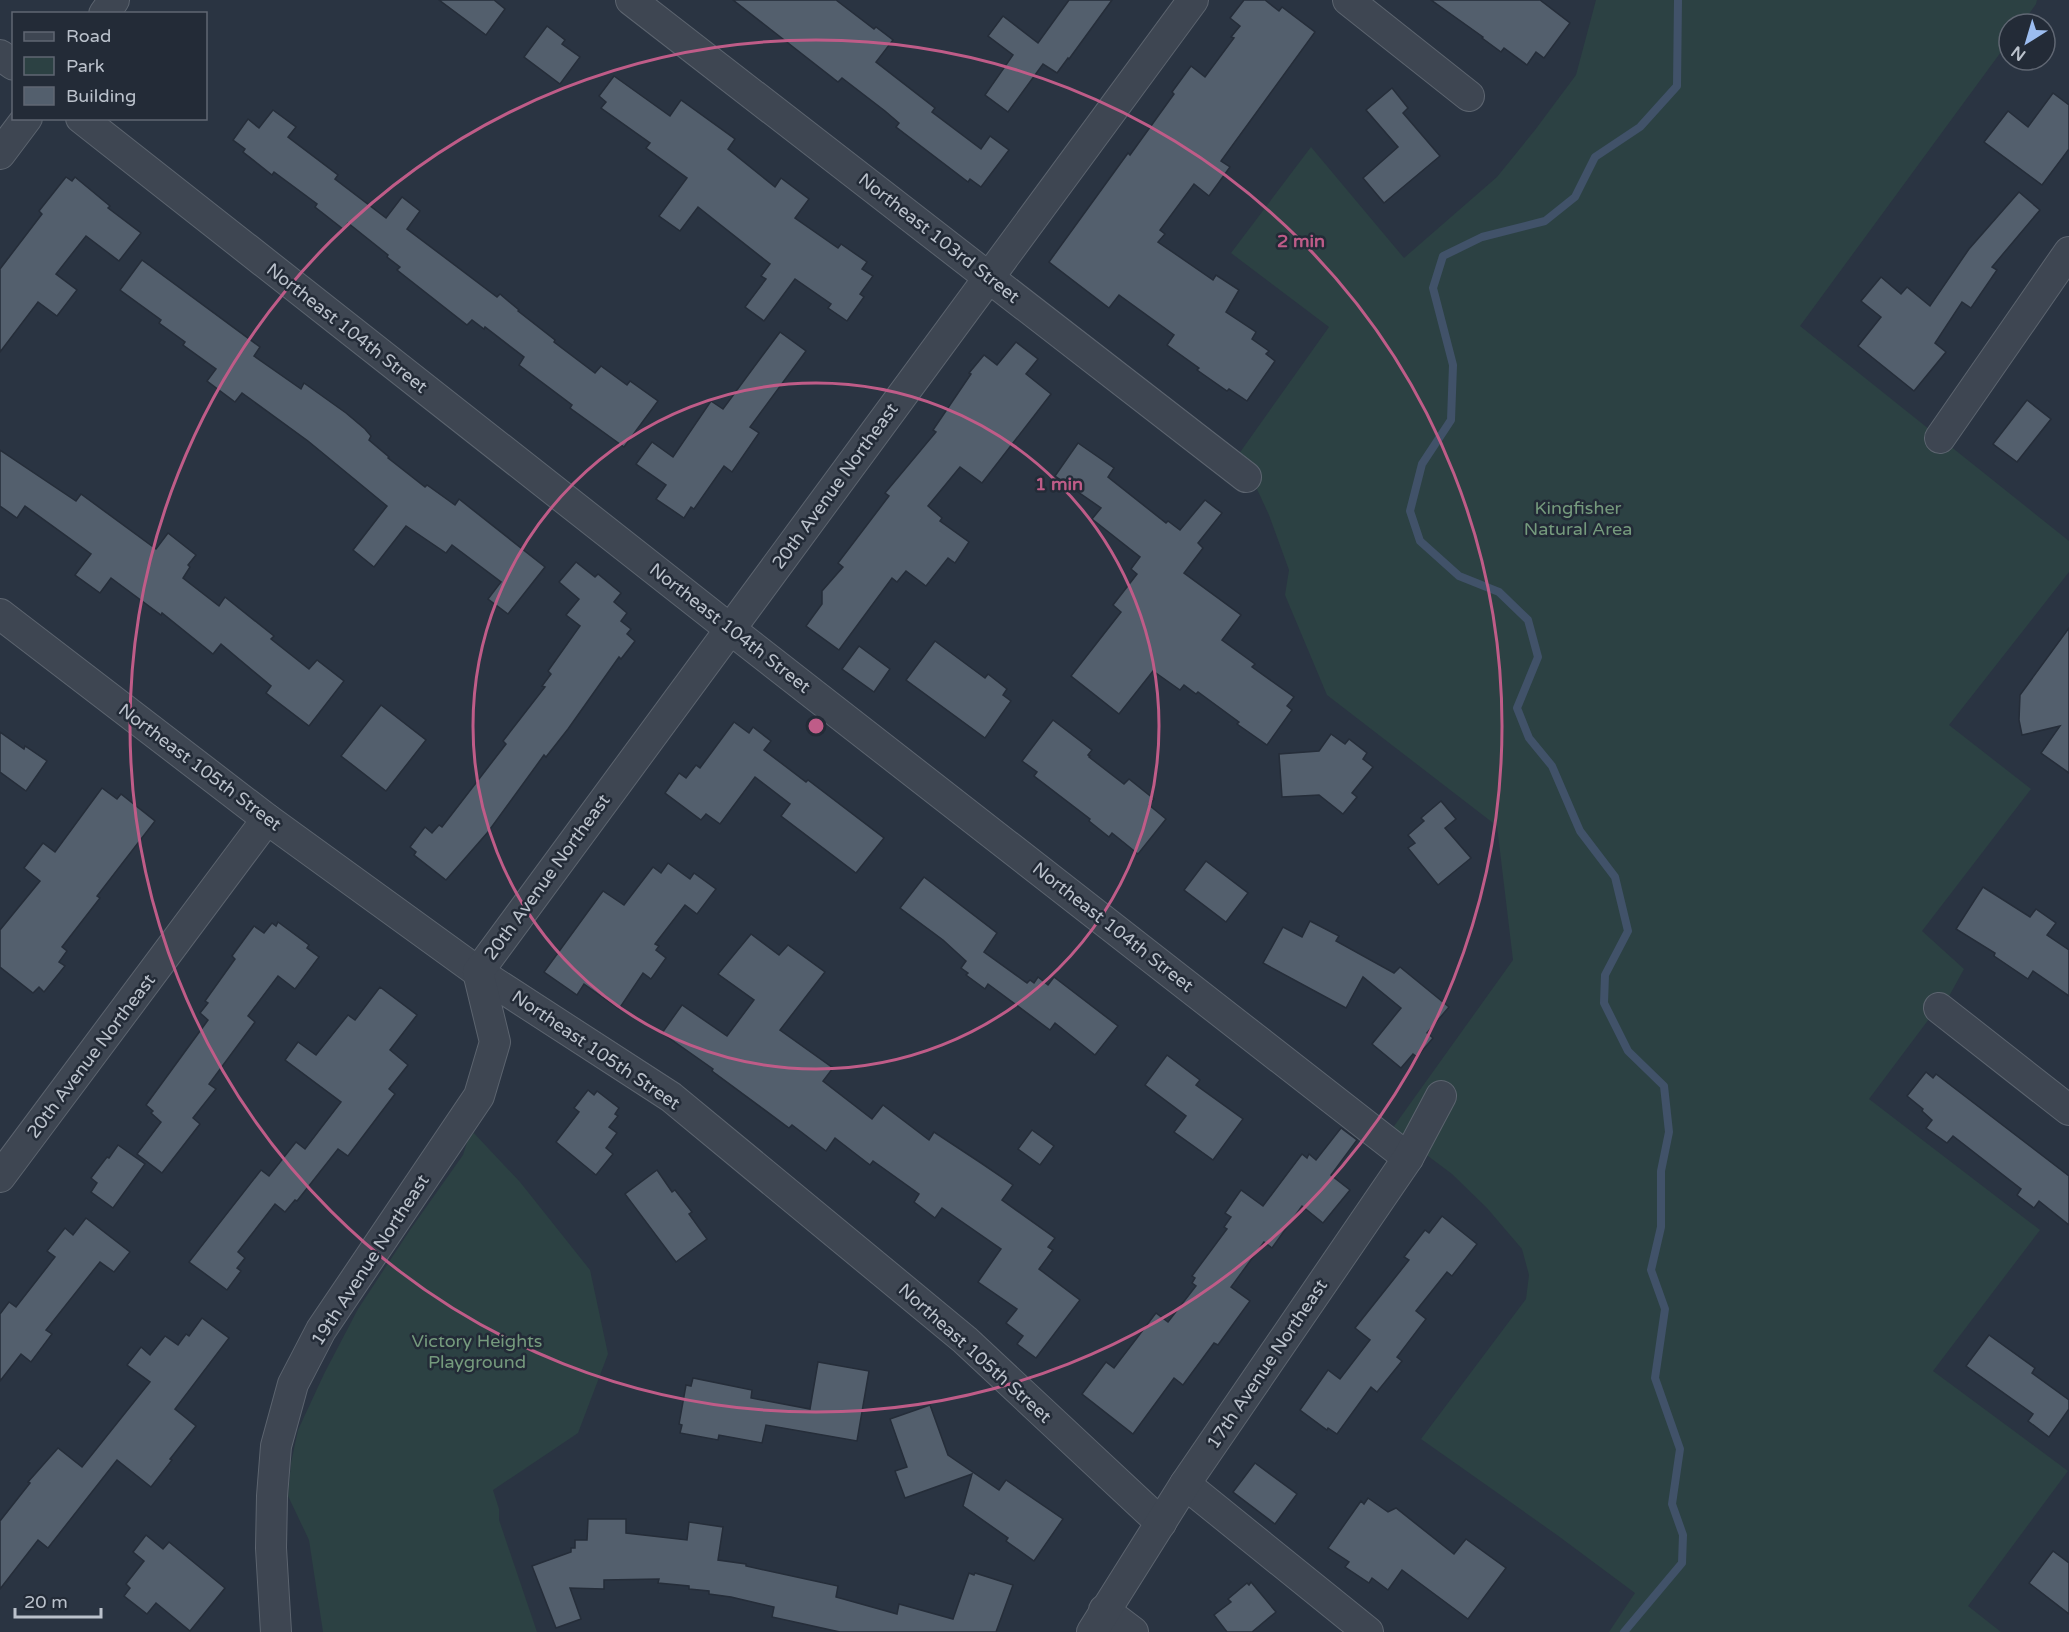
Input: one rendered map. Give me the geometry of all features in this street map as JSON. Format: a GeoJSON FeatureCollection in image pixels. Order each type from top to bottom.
{"type":"FeatureCollection","features":[{"type":"Feature","properties":{"kind":"street","name":"Northeast 103rd Street"},"geometry":{"type":"LineString","coordinates":[[631,0],[1246,477]]}},
{"type":"Feature","properties":{"kind":"street","name":"20th Avenue Northeast"},"geometry":{"type":"LineString","coordinates":[[478,972],[1193,0]]}},
{"type":"Feature","properties":{"kind":"street"},"geometry":{"type":"LineString","coordinates":[[1348,0],[1469,96]]}},
{"type":"Feature","properties":{"kind":"street"},"geometry":{"type":"LineString","coordinates":[[0,154],[26,120]]}},
{"type":"Feature","properties":{"kind":"street","name":"Northeast 104th Street"},"geometry":{"type":"LineString","coordinates":[[84,120],[730,629],[1408,1158]]}},
{"type":"Feature","properties":{"kind":"street"},"geometry":{"type":"LineString","coordinates":[[1940,438],[2069,252]]}},
{"type":"Feature","properties":{"kind":"street","name":"Northeast 105th Street"},"geometry":{"type":"LineString","coordinates":[[0,614],[267,819],[478,972],[671,1097],[964,1340],[1161,1523]]}},
{"type":"Feature","properties":{"kind":"street","name":"20th Avenue Northeast"},"geometry":{"type":"LineString","coordinates":[[0,1177],[267,819]]}},
{"type":"Feature","properties":{"kind":"street","name":"19th Avenue Northeast"},"geometry":{"type":"LineString","coordinates":[[276,1632],[271,1548],[272,1496],[276,1446],[293,1384],[321,1330],[479,1096],[495,1042],[478,972]]}},
{"type":"Feature","properties":{"kind":"street"},"geometry":{"type":"LineString","coordinates":[[1939,1008],[2069,1110]]}},
{"type":"Feature","properties":{"kind":"street","name":"17th Avenue Northeast"},"geometry":{"type":"LineString","coordinates":[[1098,1621],[1185,1484],[1408,1158],[1441,1096]]}},
{"type":"Feature","properties":{"kind":"street"},"geometry":{"type":"LineString","coordinates":[[1185,1484],[1368,1632]]}},
{"type":"Feature","properties":{"kind":"street"},"geometry":{"type":"LineString","coordinates":[[1098,1621],[1132,1632]]}},
{"type":"Feature","properties":{"kind":"green space","name":"Kingfisher Natural Area"},"geometry":{"type":"Polygon","coordinates":[[[1596,0],[2037,0],[2030,12],[1997,12],[1997,57],[1800,326],[2069,541],[2069,572],[1949,725],[2031,789],[1922,931],[1964,969],[1948,998],[1929,1019],[1869,1099],[2040,1230],[1933,1371],[2068,1471],[1968,1606],[2001,1632],[1609,1632],[1635,1593],[1421,1439],[1526,1299],[1529,1275],[1522,1249],[1487,1208],[1452,1174],[1392,1129],[1513,960],[1497,826],[1327,695],[1285,595],[1289,570],[1269,515],[1250,474],[1236,458],[1329,327],[1231,253],[1311,147],[1404,258],[1497,177],[1576,75],[1596,0]]]}},
{"type":"Feature","properties":{"kind":"green space","name":"Victory Heights Playground"},"geometry":{"type":"Polygon","coordinates":[[[471,1130],[520,1182],[590,1270],[608,1354],[578,1433],[493,1490],[499,1509],[499,1520],[537,1632],[323,1632],[309,1540],[288,1496],[291,1463],[298,1430],[358,1309],[463,1155],[471,1130]]]}},
{"type":"Feature","properties":{"kind":"building"},"geometry":{"type":"Polygon","coordinates":[[[439,0],[494,0],[505,9],[486,35],[439,0]]]}},
{"type":"Feature","properties":{"kind":"building"},"geometry":{"type":"Polygon","coordinates":[[[733,0],[836,0],[874,29],[876,27],[893,40],[876,62],[935,108],[932,112],[981,149],[990,136],[1009,150],[981,187],[970,179],[968,182],[896,127],[899,123],[885,111],[842,78],[838,82],[733,0]]]}},
{"type":"Feature","properties":{"kind":"building"},"geometry":{"type":"Polygon","coordinates":[[[1069,0],[1112,0],[1057,73],[1043,64],[1008,112],[985,95],[1013,55],[988,36],[1003,16],[1038,43],[1069,0]]]}},
{"type":"Feature","properties":{"kind":"building"},"geometry":{"type":"Polygon","coordinates":[[[1244,0],[1265,0],[1279,11],[1282,7],[1315,32],[1221,161],[1230,167],[1209,196],[1194,184],[1160,230],[1165,234],[1158,242],[1213,280],[1216,275],[1239,290],[1226,312],[1256,332],[1252,339],[1269,351],[1266,354],[1275,361],[1247,401],[1229,389],[1227,391],[1197,370],[1199,368],[1167,345],[1174,335],[1119,295],[1109,308],[1049,262],[1128,153],[1130,155],[1174,94],[1172,92],[1191,66],[1205,77],[1234,38],[1231,37],[1240,26],[1230,18],[1244,0]]]}},
{"type":"Feature","properties":{"kind":"building"},"geometry":{"type":"Polygon","coordinates":[[[1431,0],[1540,0],[1570,23],[1544,58],[1536,52],[1527,65],[1504,48],[1501,52],[1431,0]]]}},
{"type":"Feature","properties":{"kind":"building"},"geometry":{"type":"Polygon","coordinates":[[[547,26],[565,40],[562,44],[580,57],[560,84],[524,57],[547,26]]]}},
{"type":"Feature","properties":{"kind":"building"},"geometry":{"type":"Polygon","coordinates":[[[614,76],[670,116],[681,100],[735,139],[728,149],[775,187],[781,178],[809,199],[795,218],[838,248],[841,244],[867,262],[862,269],[873,276],[860,294],[864,297],[847,321],[828,308],[831,304],[795,279],[764,321],[745,307],[766,279],[761,276],[770,264],[698,207],[680,231],[659,216],[687,178],[646,148],[650,143],[601,108],[606,102],[599,96],[614,76]]]}},
{"type":"Feature","properties":{"kind":"building"},"geometry":{"type":"Polygon","coordinates":[[[1392,88],[1408,108],[1403,113],[1440,156],[1384,203],[1363,178],[1398,147],[1366,110],[1392,88]]]}},
{"type":"Feature","properties":{"kind":"building"},"geometry":{"type":"Polygon","coordinates":[[[2053,93],[2069,105],[2069,149],[2042,185],[1984,142],[2008,111],[2028,127],[2053,93]]]}},
{"type":"Feature","properties":{"kind":"building"},"geometry":{"type":"Polygon","coordinates":[[[273,110],[296,127],[288,137],[338,175],[335,179],[386,218],[402,197],[420,211],[407,229],[497,297],[500,294],[555,340],[554,342],[595,373],[601,366],[627,385],[630,381],[658,401],[624,447],[570,408],[572,405],[519,365],[524,357],[485,327],[484,329],[472,320],[467,325],[397,270],[400,267],[387,257],[388,255],[348,223],[343,229],[315,207],[317,204],[274,172],[272,175],[243,152],[245,149],[233,140],[248,119],[259,128],[273,110]]]}},
{"type":"Feature","properties":{"kind":"building"},"geometry":{"type":"Polygon","coordinates":[[[66,177],[72,181],[75,177],[110,206],[108,208],[141,233],[119,261],[86,236],[56,274],[77,290],[57,316],[38,302],[0,352],[0,269],[42,214],[39,211],[66,177]]]}},
{"type":"Feature","properties":{"kind":"building"},"geometry":{"type":"Polygon","coordinates":[[[2019,192],[2040,210],[1992,267],[1997,270],[1971,308],[1962,302],[1935,343],[1946,352],[1914,391],[1858,346],[1881,317],[1861,301],[1881,277],[1901,294],[1907,287],[1930,306],[1969,249],[2019,192]]]}},
{"type":"Feature","properties":{"kind":"building"},"geometry":{"type":"Polygon","coordinates":[[[142,260],[260,347],[254,356],[301,389],[304,383],[346,413],[365,429],[371,436],[369,440],[388,458],[425,487],[427,485],[455,505],[459,499],[545,567],[508,614],[488,599],[501,582],[452,545],[446,553],[406,526],[374,567],[353,550],[387,506],[308,441],[242,393],[235,402],[207,381],[216,369],[183,345],[185,342],[159,323],[161,320],[120,290],[142,260]]]}},
{"type":"Feature","properties":{"kind":"building"},"geometry":{"type":"Polygon","coordinates":[[[780,332],[806,351],[750,427],[759,433],[732,472],[724,466],[694,509],[691,507],[684,518],[656,499],[666,485],[636,464],[652,442],[673,457],[711,401],[723,409],[780,332]]]}},
{"type":"Feature","properties":{"kind":"building"},"geometry":{"type":"Polygon","coordinates":[[[1016,342],[1038,359],[1026,374],[1051,394],[982,483],[960,467],[928,506],[942,518],[940,521],[969,542],[955,563],[948,558],[926,586],[906,571],[897,582],[892,578],[839,650],[806,626],[822,604],[822,591],[843,567],[838,563],[889,496],[885,493],[936,432],[933,430],[971,374],[969,373],[984,355],[997,365],[1016,342]]]}},
{"type":"Feature","properties":{"kind":"building"},"geometry":{"type":"Polygon","coordinates":[[[2027,400],[2051,419],[2017,462],[1993,444],[2027,400]]]}},
{"type":"Feature","properties":{"kind":"building"},"geometry":{"type":"Polygon","coordinates":[[[1078,443],[1114,468],[1108,477],[1166,523],[1168,521],[1180,530],[1205,500],[1222,513],[1198,543],[1203,548],[1184,573],[1241,615],[1222,640],[1255,664],[1252,667],[1294,697],[1287,706],[1292,710],[1267,745],[1198,692],[1196,694],[1184,685],[1180,690],[1153,671],[1119,714],[1071,676],[1121,612],[1113,605],[1137,574],[1131,569],[1140,557],[1092,519],[1101,508],[1055,476],[1078,443]]]}},
{"type":"Feature","properties":{"kind":"building"},"geometry":{"type":"Polygon","coordinates":[[[0,450],[76,501],[81,494],[156,549],[168,533],[196,555],[188,565],[190,567],[183,578],[219,606],[225,597],[274,636],[271,639],[309,669],[317,660],[344,681],[309,726],[266,693],[271,686],[221,644],[213,654],[162,613],[161,615],[111,578],[100,593],[75,575],[91,554],[25,506],[17,518],[0,506],[0,450]]]}},
{"type":"Feature","properties":{"kind":"building"},"geometry":{"type":"Polygon","coordinates":[[[576,562],[595,577],[598,574],[621,593],[614,602],[627,613],[621,621],[631,629],[627,634],[635,641],[621,659],[619,657],[568,729],[546,757],[544,755],[488,832],[446,880],[414,855],[416,852],[410,847],[425,827],[432,833],[439,825],[442,827],[506,744],[503,741],[545,687],[542,686],[551,674],[548,671],[580,626],[566,615],[579,599],[559,582],[576,562]]]}},
{"type":"Feature","properties":{"kind":"building"},"geometry":{"type":"Polygon","coordinates":[[[2069,628],[2069,773],[2041,753],[2060,726],[2022,735],[2019,720],[2020,695],[2069,628]]]}},
{"type":"Feature","properties":{"kind":"building"},"geometry":{"type":"Polygon","coordinates":[[[935,641],[985,678],[988,674],[1007,689],[1003,695],[1011,701],[985,738],[906,680],[935,641]]]}},
{"type":"Feature","properties":{"kind":"building"},"geometry":{"type":"Polygon","coordinates":[[[859,646],[890,669],[874,692],[842,669],[859,646]]]}},
{"type":"Feature","properties":{"kind":"building"},"geometry":{"type":"Polygon","coordinates":[[[381,705],[426,740],[386,791],[341,756],[381,705]]]}},
{"type":"Feature","properties":{"kind":"building"},"geometry":{"type":"Polygon","coordinates":[[[1053,720],[1092,750],[1089,757],[1124,784],[1129,779],[1154,799],[1149,805],[1166,819],[1138,854],[1112,833],[1109,837],[1089,821],[1090,819],[1034,776],[1037,772],[1022,761],[1053,720]]]}},
{"type":"Feature","properties":{"kind":"building"},"geometry":{"type":"Polygon","coordinates":[[[734,722],[749,733],[753,727],[771,741],[764,750],[806,782],[808,780],[884,838],[856,873],[781,816],[790,804],[755,777],[720,824],[706,814],[701,820],[665,793],[679,773],[686,778],[696,765],[700,768],[734,722]]]}},
{"type":"Feature","properties":{"kind":"building"},"geometry":{"type":"Polygon","coordinates":[[[0,732],[24,749],[25,746],[47,761],[26,791],[0,772],[0,732]]]}},
{"type":"Feature","properties":{"kind":"building"},"geometry":{"type":"Polygon","coordinates":[[[1331,734],[1345,744],[1349,739],[1367,753],[1363,759],[1373,767],[1352,793],[1357,797],[1343,814],[1319,795],[1282,797],[1279,754],[1319,751],[1331,734]]]}},
{"type":"Feature","properties":{"kind":"building"},"geometry":{"type":"Polygon","coordinates":[[[102,788],[117,799],[121,794],[155,821],[97,896],[100,898],[62,947],[67,951],[59,962],[65,966],[44,992],[39,987],[33,993],[0,967],[0,930],[40,881],[24,868],[43,843],[55,852],[102,788]]]}},
{"type":"Feature","properties":{"kind":"building"},"geometry":{"type":"Polygon","coordinates":[[[1441,801],[1456,819],[1445,828],[1471,858],[1438,885],[1408,848],[1415,843],[1408,835],[1424,821],[1421,818],[1441,801]]]}},
{"type":"Feature","properties":{"kind":"building"},"geometry":{"type":"Polygon","coordinates":[[[1206,861],[1248,893],[1226,922],[1184,890],[1206,861]]]}},
{"type":"Feature","properties":{"kind":"building"},"geometry":{"type":"Polygon","coordinates":[[[668,863],[690,879],[694,873],[716,889],[697,914],[685,905],[655,944],[659,946],[656,950],[666,958],[651,979],[643,973],[619,1009],[584,984],[577,995],[544,972],[603,891],[624,905],[653,867],[661,873],[668,863]]]}},
{"type":"Feature","properties":{"kind":"building"},"geometry":{"type":"Polygon","coordinates":[[[924,877],[997,933],[984,952],[1027,983],[1030,980],[1034,983],[1038,977],[1048,985],[1054,977],[1118,1026],[1095,1055],[1055,1023],[1050,1030],[988,984],[985,989],[966,975],[968,973],[961,968],[966,961],[943,940],[900,908],[924,877]]]}},
{"type":"Feature","properties":{"kind":"building"},"geometry":{"type":"Polygon","coordinates":[[[1983,887],[2030,917],[2036,909],[2056,923],[2047,935],[2069,950],[2069,996],[2033,971],[2028,979],[1994,956],[1995,953],[1956,929],[1983,887]]]}},
{"type":"Feature","properties":{"kind":"building"},"geometry":{"type":"Polygon","coordinates":[[[1310,921],[1339,936],[1336,941],[1394,973],[1400,967],[1449,1007],[1427,1033],[1433,1038],[1417,1057],[1413,1054],[1401,1068],[1372,1044],[1401,1008],[1363,977],[1346,1008],[1263,963],[1283,927],[1302,937],[1310,921]]]}},
{"type":"Feature","properties":{"kind":"building"},"geometry":{"type":"Polygon","coordinates":[[[278,922],[309,945],[307,948],[319,957],[295,989],[278,976],[248,1016],[255,1022],[209,1084],[216,1089],[193,1118],[200,1124],[162,1173],[137,1154],[161,1122],[146,1105],[208,1020],[200,1013],[208,1003],[205,1001],[235,959],[232,956],[254,926],[264,933],[272,923],[276,926],[278,922]]]}},
{"type":"Feature","properties":{"kind":"building"},"geometry":{"type":"Polygon","coordinates":[[[751,934],[779,955],[788,945],[825,972],[780,1030],[833,1068],[823,1081],[872,1119],[883,1105],[929,1140],[934,1132],[981,1163],[1013,1185],[1002,1200],[1055,1238],[1048,1247],[1053,1250],[1039,1269],[1080,1300],[1036,1358],[1017,1344],[1023,1336],[1006,1323],[1017,1309],[978,1282],[1001,1249],[942,1208],[935,1218],[914,1202],[919,1194],[873,1161],[870,1165],[835,1138],[826,1151],[792,1125],[789,1128],[662,1033],[682,1005],[727,1036],[754,1000],[718,974],[751,934]]]}},
{"type":"Feature","properties":{"kind":"building"},"geometry":{"type":"Polygon","coordinates":[[[380,987],[417,1015],[390,1050],[408,1065],[389,1089],[395,1094],[348,1156],[338,1149],[297,1201],[295,1200],[285,1212],[275,1204],[238,1252],[245,1258],[237,1268],[241,1271],[227,1290],[189,1262],[261,1170],[269,1176],[296,1142],[305,1149],[341,1102],[285,1060],[298,1042],[316,1055],[348,1015],[355,1020],[380,987]]]}},
{"type":"Feature","properties":{"kind":"building"},"geometry":{"type":"Polygon","coordinates":[[[1167,1055],[1200,1080],[1196,1085],[1243,1119],[1213,1160],[1174,1132],[1186,1116],[1145,1085],[1167,1055]]]}},
{"type":"Feature","properties":{"kind":"building"},"geometry":{"type":"Polygon","coordinates":[[[1926,1072],[1933,1078],[1936,1074],[2069,1176],[2069,1225],[2039,1201],[2034,1208],[2017,1195],[2021,1189],[1953,1136],[1947,1143],[1926,1128],[1932,1120],[1907,1096],[1926,1072]]]}},
{"type":"Feature","properties":{"kind":"building"},"geometry":{"type":"Polygon","coordinates":[[[588,1090],[594,1095],[597,1091],[619,1108],[615,1114],[618,1116],[609,1127],[617,1133],[606,1148],[613,1154],[596,1175],[556,1142],[579,1112],[574,1108],[588,1090]]]}},
{"type":"Feature","properties":{"kind":"building"},"geometry":{"type":"Polygon","coordinates":[[[1341,1128],[1357,1140],[1331,1175],[1350,1190],[1323,1223],[1302,1206],[1272,1248],[1264,1242],[1231,1287],[1250,1301],[1218,1345],[1214,1343],[1183,1385],[1174,1378],[1133,1434],[1082,1394],[1106,1362],[1114,1368],[1156,1313],[1168,1322],[1196,1286],[1192,1283],[1195,1278],[1192,1276],[1227,1229],[1224,1227],[1231,1217],[1225,1213],[1241,1190],[1263,1206],[1302,1154],[1307,1158],[1309,1154],[1316,1160],[1341,1128]]]}},
{"type":"Feature","properties":{"kind":"building"},"geometry":{"type":"Polygon","coordinates":[[[1032,1130],[1054,1146],[1040,1165],[1018,1149],[1032,1130]]]}},
{"type":"Feature","properties":{"kind":"building"},"geometry":{"type":"Polygon","coordinates":[[[118,1145],[145,1164],[113,1208],[91,1192],[97,1183],[91,1178],[118,1145]]]}},
{"type":"Feature","properties":{"kind":"building"},"geometry":{"type":"Polygon","coordinates":[[[657,1170],[672,1192],[675,1190],[692,1212],[689,1214],[707,1239],[676,1262],[625,1194],[657,1170]]]}},
{"type":"Feature","properties":{"kind":"building"},"geometry":{"type":"Polygon","coordinates":[[[1442,1216],[1477,1244],[1452,1276],[1447,1272],[1416,1311],[1426,1319],[1397,1357],[1402,1361],[1377,1392],[1371,1387],[1337,1434],[1328,1428],[1327,1430],[1300,1410],[1328,1370],[1340,1379],[1370,1340],[1355,1328],[1409,1260],[1404,1257],[1425,1230],[1429,1233],[1442,1216]]]}},
{"type":"Feature","properties":{"kind":"building"},"geometry":{"type":"Polygon","coordinates":[[[86,1218],[130,1252],[114,1272],[100,1262],[46,1330],[52,1334],[31,1362],[21,1354],[0,1381],[0,1314],[9,1302],[16,1307],[55,1257],[47,1251],[65,1228],[73,1235],[86,1218]]]}},
{"type":"Feature","properties":{"kind":"building"},"geometry":{"type":"Polygon","coordinates":[[[202,1318],[229,1338],[175,1409],[196,1426],[170,1459],[172,1460],[151,1487],[117,1460],[48,1548],[38,1540],[0,1589],[0,1521],[30,1483],[28,1482],[58,1448],[82,1467],[150,1382],[127,1365],[141,1347],[150,1355],[165,1336],[178,1345],[186,1334],[189,1336],[202,1318]]]}},
{"type":"Feature","properties":{"kind":"building"},"geometry":{"type":"Polygon","coordinates":[[[1989,1335],[2035,1368],[2032,1373],[2069,1400],[2069,1409],[2049,1437],[2028,1421],[2033,1414],[1966,1366],[1989,1335]]]}},
{"type":"Feature","properties":{"kind":"building"},"geometry":{"type":"Polygon","coordinates":[[[818,1362],[869,1371],[857,1441],[766,1425],[762,1443],[719,1435],[718,1440],[680,1433],[682,1425],[679,1424],[686,1385],[691,1386],[693,1378],[752,1390],[751,1398],[810,1409],[818,1362]]]}},
{"type":"Feature","properties":{"kind":"building"},"geometry":{"type":"Polygon","coordinates":[[[930,1405],[948,1455],[999,1490],[1006,1480],[1063,1519],[1034,1561],[1006,1541],[1008,1538],[963,1506],[972,1474],[905,1498],[895,1471],[907,1467],[890,1419],[930,1405]]]}},
{"type":"Feature","properties":{"kind":"building"},"geometry":{"type":"Polygon","coordinates":[[[1255,1463],[1297,1494],[1275,1524],[1233,1492],[1255,1463]]]}},
{"type":"Feature","properties":{"kind":"building"},"geometry":{"type":"Polygon","coordinates":[[[1368,1498],[1388,1512],[1396,1508],[1454,1554],[1466,1539],[1506,1568],[1468,1619],[1402,1570],[1388,1590],[1372,1578],[1369,1583],[1345,1567],[1349,1562],[1328,1548],[1361,1501],[1364,1504],[1368,1498]]]}},
{"type":"Feature","properties":{"kind":"building"},"geometry":{"type":"Polygon","coordinates":[[[588,1519],[626,1519],[626,1533],[687,1540],[689,1522],[723,1527],[718,1560],[746,1564],[746,1566],[838,1586],[836,1597],[897,1614],[899,1604],[953,1619],[969,1573],[1013,1585],[996,1632],[840,1632],[772,1617],[774,1607],[709,1594],[709,1591],[689,1589],[689,1586],[658,1583],[659,1579],[604,1580],[604,1589],[570,1588],[581,1619],[556,1628],[532,1566],[571,1552],[571,1548],[575,1548],[575,1540],[587,1540],[588,1519]]]}},
{"type":"Feature","properties":{"kind":"building"},"geometry":{"type":"Polygon","coordinates":[[[146,1535],[163,1549],[169,1542],[225,1588],[190,1631],[156,1603],[147,1614],[124,1596],[130,1588],[126,1584],[144,1561],[133,1552],[146,1535]]]}},
{"type":"Feature","properties":{"kind":"building"},"geometry":{"type":"Polygon","coordinates":[[[2053,1551],[2069,1563],[2069,1614],[2029,1583],[2053,1551]]]}},
{"type":"Feature","properties":{"kind":"building"},"geometry":{"type":"Polygon","coordinates":[[[1251,1582],[1276,1612],[1252,1632],[1227,1632],[1214,1615],[1231,1602],[1228,1599],[1251,1582]]]}},
{"type":"Feature","properties":{"kind":"waterway"},"geometry":{"type":"LineString","coordinates":[[1624,1632],[1682,1563],[1683,1535],[1672,1504],[1680,1449],[1655,1378],[1665,1309],[1651,1270],[1661,1227],[1661,1171],[1669,1132],[1664,1086],[1628,1051],[1604,1003],[1605,975],[1628,931],[1615,877],[1580,831],[1552,766],[1529,738],[1517,708],[1538,657],[1528,620],[1499,592],[1459,576],[1420,541],[1410,511],[1422,464],[1451,420],[1453,365],[1433,288],[1443,256],[1482,237],[1545,221],[1575,197],[1595,157],[1640,127],[1677,86],[1678,0]]}}]}
